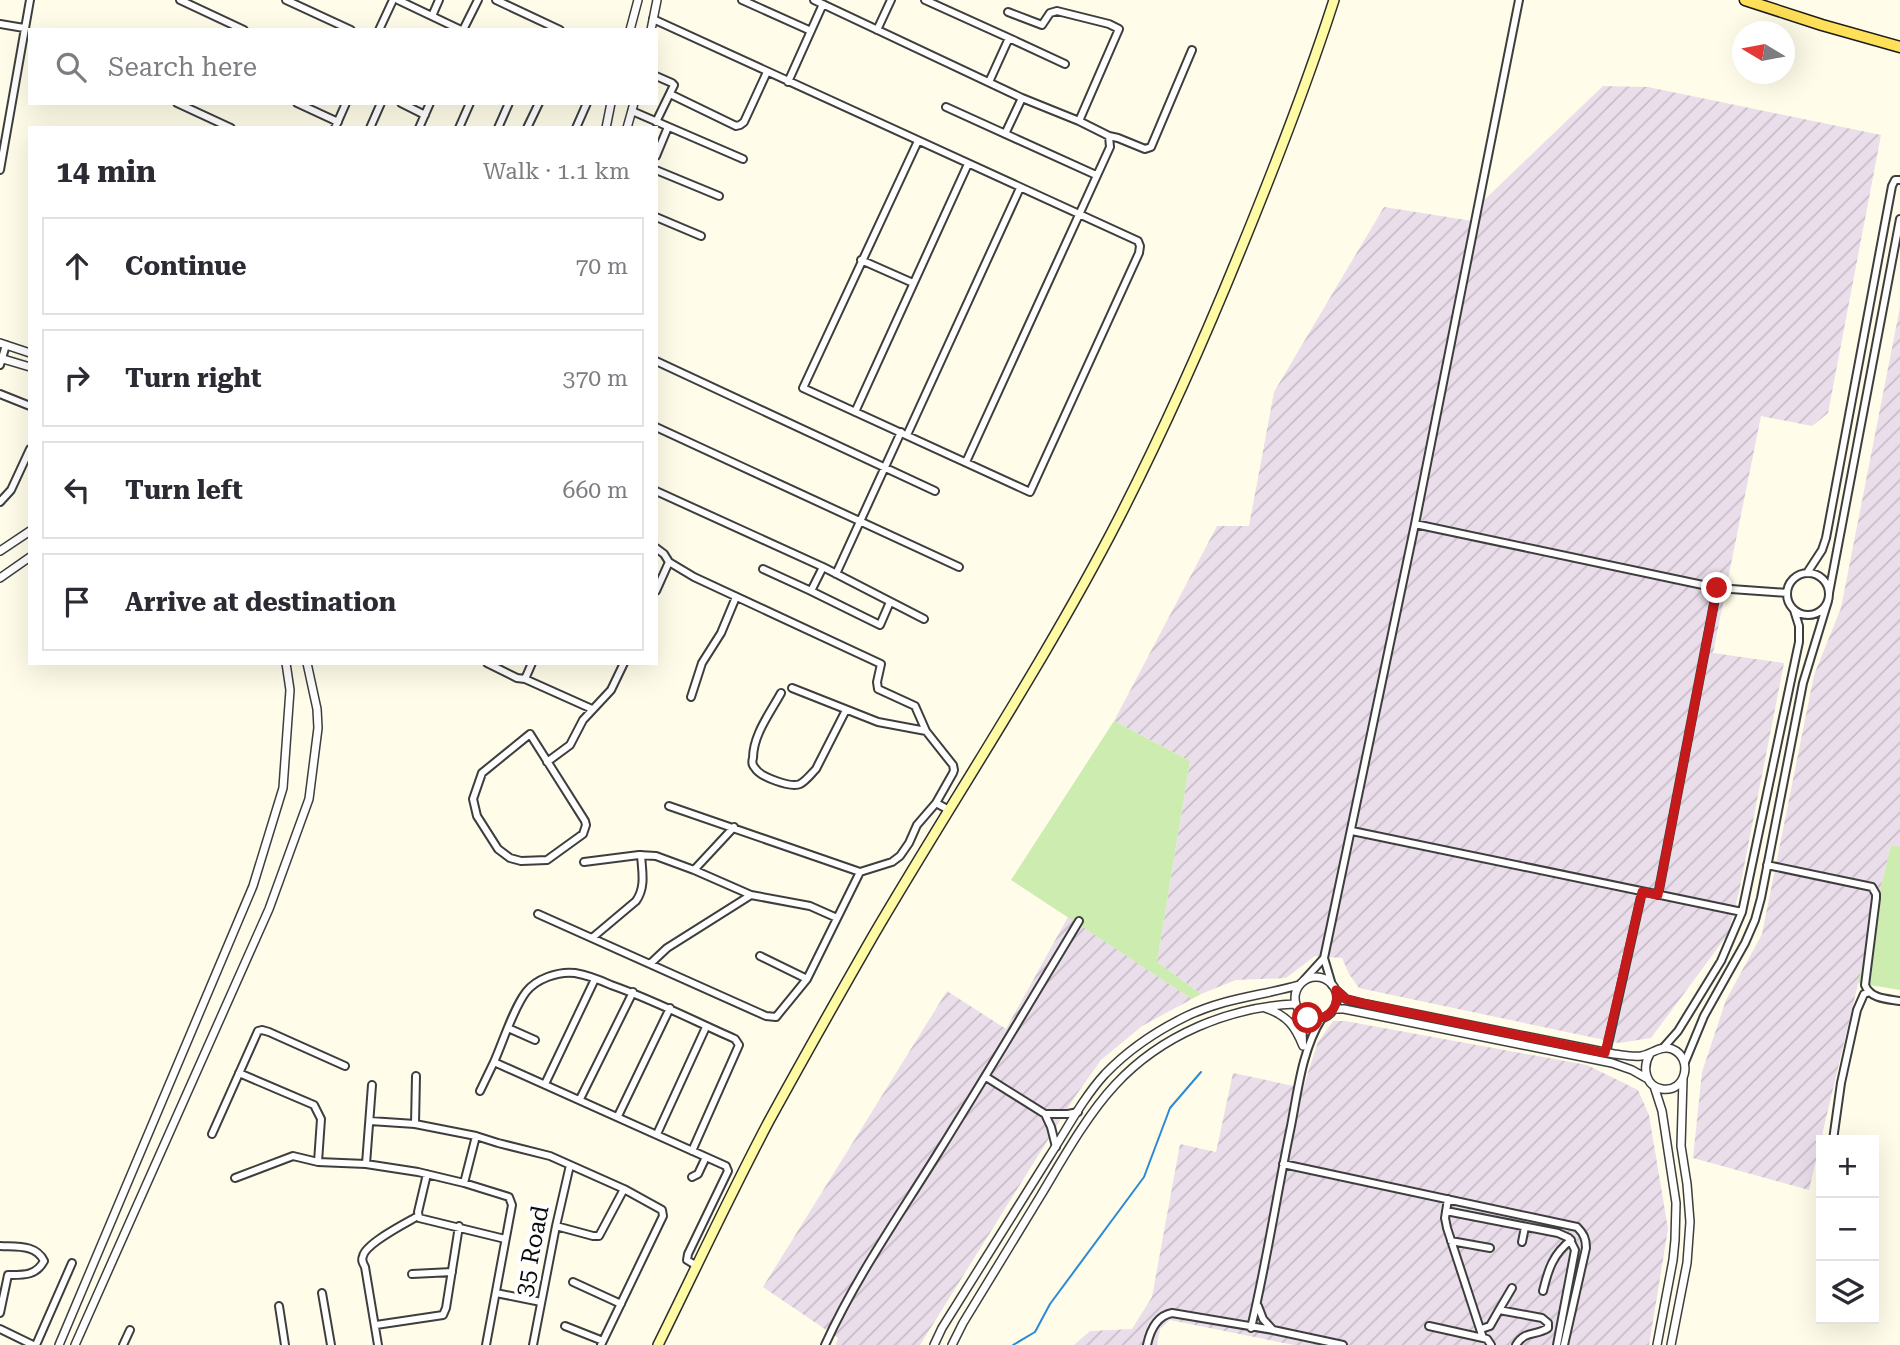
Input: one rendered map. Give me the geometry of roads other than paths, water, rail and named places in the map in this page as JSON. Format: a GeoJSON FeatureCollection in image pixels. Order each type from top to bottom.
{"type":"FeatureCollection","features":[{"type":"Feature","properties":{"kind":"main road"},"geometry":{"type":"LineString","coordinates":[[658,1345],[775,1111],[874,935],[1010,712],[1118,520],[1167,421],[1220,301],[1310,76],[1334,0]]}},
{"type":"Feature","properties":{"kind":"main road"},"geometry":{"type":"LineString","coordinates":[[1745,0],[1900,47]]}},
{"type":"Feature","properties":{"kind":"street"},"geometry":{"type":"LineString","coordinates":[[0,170],[30,0]]}},
{"type":"Feature","properties":{"kind":"street"},"geometry":{"type":"LineString","coordinates":[[180,0],[240,28]]}},
{"type":"Feature","properties":{"kind":"street"},"geometry":{"type":"LineString","coordinates":[[286,0],[347,28]]}},
{"type":"Feature","properties":{"kind":"street"},"geometry":{"type":"LineString","coordinates":[[380,28],[395,0],[458,28]]}},
{"type":"Feature","properties":{"kind":"street"},"geometry":{"type":"LineString","coordinates":[[432,16],[439,0]]}},
{"type":"Feature","properties":{"kind":"street"},"geometry":{"type":"LineString","coordinates":[[463,28],[478,0]]}},
{"type":"Feature","properties":{"kind":"street"},"geometry":{"type":"LineString","coordinates":[[496,0],[556,28]]}},
{"type":"Feature","properties":{"kind":"street"},"geometry":{"type":"LineString","coordinates":[[631,28],[638,0]]}},
{"type":"Feature","properties":{"kind":"street"},"geometry":{"type":"LineString","coordinates":[[651,28],[657,0]]}},
{"type":"Feature","properties":{"kind":"street"},"geometry":{"type":"LineString","coordinates":[[742,0],[811,31]]}},
{"type":"Feature","properties":{"kind":"street"},"geometry":{"type":"LineString","coordinates":[[814,0],[1022,98],[1145,149],[1151,147],[1192,50]]}},
{"type":"Feature","properties":{"kind":"street"},"geometry":{"type":"LineString","coordinates":[[877,30],[891,0]]}},
{"type":"Feature","properties":{"kind":"street"},"geometry":{"type":"LineString","coordinates":[[925,0],[1065,64]]}},
{"type":"Feature","properties":{"kind":"street"},"geometry":{"type":"LineString","coordinates":[[1303,1063],[1302,1014],[1295,1004],[1295,997],[1302,982],[1324,958],[1415,524],[1519,0]]}},
{"type":"Feature","properties":{"kind":"street"},"geometry":{"type":"LineString","coordinates":[[788,82],[822,4]]}},
{"type":"Feature","properties":{"kind":"street"},"geometry":{"type":"LineString","coordinates":[[1008,12],[1042,26],[1053,11],[1109,24],[1119,29],[1079,121]]}},
{"type":"Feature","properties":{"kind":"street"},"geometry":{"type":"LineString","coordinates":[[653,19],[1138,241],[1139,253],[1030,492],[803,388],[918,141]]}},
{"type":"Feature","properties":{"kind":"street"},"geometry":{"type":"LineString","coordinates":[[0,24],[24,29]]}},
{"type":"Feature","properties":{"kind":"street"},"geometry":{"type":"LineString","coordinates":[[989,82],[1009,38]]}},
{"type":"Feature","properties":{"kind":"street"},"geometry":{"type":"LineString","coordinates":[[670,94],[740,125],[744,122],[767,72]]}},
{"type":"Feature","properties":{"kind":"street"},"geometry":{"type":"LineString","coordinates":[[656,122],[674,85],[658,77]]}},
{"type":"Feature","properties":{"kind":"street"},"geometry":{"type":"LineString","coordinates":[[1006,134],[1022,98]]}},
{"type":"Feature","properties":{"kind":"street"},"geometry":{"type":"LineString","coordinates":[[181,105],[227,126]]}},
{"type":"Feature","properties":{"kind":"street"},"geometry":{"type":"LineString","coordinates":[[301,105],[337,125],[345,105]]}},
{"type":"Feature","properties":{"kind":"street"},"geometry":{"type":"LineString","coordinates":[[371,126],[380,105]]}},
{"type":"Feature","properties":{"kind":"street"},"geometry":{"type":"LineString","coordinates":[[405,105],[425,115]]}},
{"type":"Feature","properties":{"kind":"street"},"geometry":{"type":"LineString","coordinates":[[420,126],[429,105]]}},
{"type":"Feature","properties":{"kind":"street"},"geometry":{"type":"LineString","coordinates":[[460,126],[469,105]]}},
{"type":"Feature","properties":{"kind":"street"},"geometry":{"type":"LineString","coordinates":[[499,126],[508,105]]}},
{"type":"Feature","properties":{"kind":"street"},"geometry":{"type":"LineString","coordinates":[[528,126],[538,105]]}},
{"type":"Feature","properties":{"kind":"street"},"geometry":{"type":"LineString","coordinates":[[577,126],[586,105]]}},
{"type":"Feature","properties":{"kind":"street"},"geometry":{"type":"LineString","coordinates":[[606,126],[611,105]]}},
{"type":"Feature","properties":{"kind":"street"},"geometry":{"type":"LineString","coordinates":[[628,126],[633,107],[656,122],[743,159]]}},
{"type":"Feature","properties":{"kind":"street"},"geometry":{"type":"LineString","coordinates":[[946,107],[1096,175]]}},
{"type":"Feature","properties":{"kind":"street"},"geometry":{"type":"LineString","coordinates":[[658,151],[668,127]]}},
{"type":"Feature","properties":{"kind":"street"},"geometry":{"type":"LineString","coordinates":[[966,462],[1110,147],[1109,136]]}},
{"type":"Feature","properties":{"kind":"street"},"geometry":{"type":"LineString","coordinates":[[855,411],[968,164]]}},
{"type":"Feature","properties":{"kind":"street"},"geometry":{"type":"LineString","coordinates":[[658,171],[719,197]]}},
{"type":"Feature","properties":{"kind":"street"},"geometry":{"type":"LineString","coordinates":[[1807,573],[1822,550],[1826,538],[1892,186],[1895,180],[1900,180]]}},
{"type":"Feature","properties":{"kind":"street"},"geometry":{"type":"LineString","coordinates":[[836,574],[1020,188]]}},
{"type":"Feature","properties":{"kind":"street"},"geometry":{"type":"LineString","coordinates":[[658,218],[701,236]]}},
{"type":"Feature","properties":{"kind":"street"},"geometry":{"type":"LineString","coordinates":[[1685,1062],[1704,1016],[1745,943],[1755,919],[1804,678],[1828,597],[1900,219]]}},
{"type":"Feature","properties":{"kind":"street"},"geometry":{"type":"LineString","coordinates":[[861,260],[914,283]]}},
{"type":"Feature","properties":{"kind":"street"},"geometry":{"type":"LineString","coordinates":[[28,352],[3,344],[1,361],[28,367]]}},
{"type":"Feature","properties":{"kind":"street"},"geometry":{"type":"LineString","coordinates":[[658,362],[935,491]]}},
{"type":"Feature","properties":{"kind":"street"},"geometry":{"type":"LineString","coordinates":[[0,394],[28,405]]}},
{"type":"Feature","properties":{"kind":"street"},"geometry":{"type":"LineString","coordinates":[[658,429],[959,567]]}},
{"type":"Feature","properties":{"kind":"street"},"geometry":{"type":"LineString","coordinates":[[0,502],[11,490],[28,456]]}},
{"type":"Feature","properties":{"kind":"street"},"geometry":{"type":"LineString","coordinates":[[658,492],[823,567],[924,619]]}},
{"type":"Feature","properties":{"kind":"street"},"geometry":{"type":"LineString","coordinates":[[1415,524],[1717,588],[1787,593]]}},
{"type":"Feature","properties":{"kind":"street"},"geometry":{"type":"LineString","coordinates":[[0,551],[28,532]]}},
{"type":"Feature","properties":{"kind":"street"},"geometry":{"type":"LineString","coordinates":[[658,550],[669,562],[694,577],[881,664],[878,689],[915,706],[926,731],[954,769],[936,803],[917,825],[900,856],[892,862],[860,872],[669,806]]}},
{"type":"Feature","properties":{"kind":"street"},"geometry":{"type":"LineString","coordinates":[[0,578],[28,558]]}},
{"type":"Feature","properties":{"kind":"street"},"geometry":{"type":"LineString","coordinates":[[658,587],[669,562]]}},
{"type":"Feature","properties":{"kind":"street"},"geometry":{"type":"LineString","coordinates":[[811,591],[823,567]]}},
{"type":"Feature","properties":{"kind":"street"},"geometry":{"type":"LineString","coordinates":[[763,569],[880,625],[891,602]]}},
{"type":"Feature","properties":{"kind":"street"},"geometry":{"type":"LineString","coordinates":[[1663,1048],[1678,1031],[1721,961],[1742,912],[1799,642],[1799,626],[1787,593],[1791,581],[1796,577],[1807,573],[1820,576],[1828,587],[1824,608],[1810,615],[1794,610]]}},
{"type":"Feature","properties":{"kind":"street"},"geometry":{"type":"LineString","coordinates":[[1658,895],[1717,588]]}},
{"type":"Feature","properties":{"kind":"street"},"geometry":{"type":"LineString","coordinates":[[691,697],[702,663],[721,633],[736,597]]}},
{"type":"Feature","properties":{"kind":"street"},"geometry":{"type":"LineString","coordinates":[[59,1345],[253,886],[283,788],[290,690],[286,665]]}},
{"type":"Feature","properties":{"kind":"street"},"geometry":{"type":"LineString","coordinates":[[75,1345],[269,909],[309,799],[318,728],[317,709],[307,665]]}},
{"type":"Feature","properties":{"kind":"street"},"geometry":{"type":"LineString","coordinates":[[491,665],[592,709]]}},
{"type":"Feature","properties":{"kind":"street"},"geometry":{"type":"LineString","coordinates":[[525,679],[530,665]]}},
{"type":"Feature","properties":{"kind":"street"},"geometry":{"type":"LineString","coordinates":[[547,762],[570,745],[583,720],[611,690],[623,665]]}},
{"type":"Feature","properties":{"kind":"street"},"geometry":{"type":"LineString","coordinates":[[792,688],[890,725],[926,731]]}},
{"type":"Feature","properties":{"kind":"street"},"geometry":{"type":"LineString","coordinates":[[781,693],[756,740],[752,761],[759,772],[791,785],[799,784],[816,769],[846,710]]}},
{"type":"Feature","properties":{"kind":"street"},"geometry":{"type":"LineString","coordinates":[[530,734],[547,762],[585,821],[585,830],[577,839],[547,860],[521,861],[510,858],[498,849],[477,816],[473,799],[482,773],[530,734]]}},
{"type":"Feature","properties":{"kind":"street"},"geometry":{"type":"LineString","coordinates":[[936,803],[949,810]]}},
{"type":"Feature","properties":{"kind":"street"},"geometry":{"type":"LineString","coordinates":[[694,870],[734,827]]}},
{"type":"Feature","properties":{"kind":"street"},"geometry":{"type":"LineString","coordinates":[[1352,831],[1742,912]]}},
{"type":"Feature","properties":{"kind":"street"},"geometry":{"type":"LineString","coordinates":[[584,862],[641,855],[656,856],[751,895],[810,906],[837,918]]}},
{"type":"Feature","properties":{"kind":"street"},"geometry":{"type":"LineString","coordinates":[[592,938],[636,901],[641,893],[641,855]]}},
{"type":"Feature","properties":{"kind":"street"},"geometry":{"type":"LineString","coordinates":[[1768,865],[1868,886],[1875,890],[1865,979],[1867,990],[1878,996],[1900,1001]]}},
{"type":"Feature","properties":{"kind":"street"},"geometry":{"type":"LineString","coordinates":[[538,914],[770,1017],[776,1017],[807,979],[860,872]]}},
{"type":"Feature","properties":{"kind":"street"},"geometry":{"type":"LineString","coordinates":[[1605,1053],[1642,892]]}},
{"type":"Feature","properties":{"kind":"street"},"geometry":{"type":"LineString","coordinates":[[650,964],[667,948],[751,895]]}},
{"type":"Feature","properties":{"kind":"street"},"geometry":{"type":"LineString","coordinates":[[825,1345],[860,1277],[986,1077],[1079,921]]}},
{"type":"Feature","properties":{"kind":"street"},"geometry":{"type":"LineString","coordinates":[[760,956],[807,979]]}},
{"type":"Feature","properties":{"kind":"street"},"geometry":{"type":"LineString","coordinates":[[1251,1328],[1303,1063],[1316,1027],[1322,1018],[1334,1009],[1336,1003],[1334,987],[1324,958]]}},
{"type":"Feature","properties":{"kind":"street"},"geometry":{"type":"LineString","coordinates":[[480,1091],[526,992],[542,980],[574,973],[633,992],[670,1008],[735,1039],[739,1045],[692,1151]]}},
{"type":"Feature","properties":{"kind":"street"},"geometry":{"type":"LineString","coordinates":[[934,1345],[942,1328],[1078,1112],[1105,1074],[1130,1051],[1161,1030],[1216,1003],[1276,991],[1316,976],[1334,987],[1346,999],[1366,1004],[1605,1053],[1650,1055]]}},
{"type":"Feature","properties":{"kind":"street"},"geometry":{"type":"LineString","coordinates":[[545,1084],[595,979]]}},
{"type":"Feature","properties":{"kind":"street"},"geometry":{"type":"LineString","coordinates":[[580,1100],[633,992]]}},
{"type":"Feature","properties":{"kind":"street"},"geometry":{"type":"LineString","coordinates":[[1834,1135],[1857,1010],[1864,994],[1870,992]]}},
{"type":"Feature","properties":{"kind":"street"},"geometry":{"type":"LineString","coordinates":[[952,1345],[1051,1179],[1096,1108],[1115,1085],[1136,1065],[1192,1029],[1261,1007],[1295,1004]]}},
{"type":"Feature","properties":{"kind":"street"},"geometry":{"type":"LineString","coordinates":[[1261,1007],[1286,1018],[1297,1030],[1303,1046]]}},
{"type":"Feature","properties":{"kind":"street"},"geometry":{"type":"LineString","coordinates":[[618,1116],[670,1008]]}},
{"type":"Feature","properties":{"kind":"street"},"geometry":{"type":"LineString","coordinates":[[1334,1009],[1602,1061],[1632,1070],[1647,1078],[1654,1086],[1661,1111],[1675,1203],[1673,1260],[1657,1345]]}},
{"type":"Feature","properties":{"kind":"street"},"geometry":{"type":"LineString","coordinates":[[1302,1014],[1315,1019],[1322,1018]]}},
{"type":"Feature","properties":{"kind":"street"},"geometry":{"type":"LineString","coordinates":[[657,1134],[706,1027]]}},
{"type":"Feature","properties":{"kind":"street"},"geometry":{"type":"LineString","coordinates":[[508,1028],[535,1040]]}},
{"type":"Feature","properties":{"kind":"street"},"geometry":{"type":"LineString","coordinates":[[212,1134],[258,1031],[262,1030],[345,1066]]}},
{"type":"Feature","properties":{"kind":"street"},"geometry":{"type":"LineString","coordinates":[[1647,1078],[1645,1066],[1650,1055],[1656,1050],[1674,1050],[1682,1056],[1686,1071],[1683,1079],[1681,1137],[1690,1222],[1687,1263],[1671,1345]]}},
{"type":"Feature","properties":{"kind":"street"},"geometry":{"type":"LineString","coordinates":[[495,1062],[726,1166],[728,1171],[688,1254],[687,1260],[697,1266]]}},
{"type":"Feature","properties":{"kind":"street"},"geometry":{"type":"LineString","coordinates":[[239,1073],[314,1105],[321,1119],[318,1162]]}},
{"type":"Feature","properties":{"kind":"street"},"geometry":{"type":"LineString","coordinates":[[415,1124],[416,1076]]}},
{"type":"Feature","properties":{"kind":"street"},"geometry":{"type":"LineString","coordinates":[[986,1077],[1045,1114],[1078,1112]]}},
{"type":"Feature","properties":{"kind":"street"},"geometry":{"type":"LineString","coordinates":[[1654,1086],[1674,1088],[1683,1079]]}},
{"type":"Feature","properties":{"kind":"street"},"geometry":{"type":"LineString","coordinates":[[366,1164],[372,1085]]}},
{"type":"Feature","properties":{"kind":"street"},"geometry":{"type":"LineString","coordinates":[[1045,1114],[1056,1147]]}},
{"type":"Feature","properties":{"kind":"street"},"geometry":{"type":"LineString","coordinates":[[370,1121],[415,1124],[476,1136],[550,1156],[660,1208],[663,1213],[602,1343],[565,1326]]}},
{"type":"Feature","properties":{"kind":"street"},"geometry":{"type":"LineString","coordinates":[[464,1183],[476,1136]]}},
{"type":"Feature","properties":{"kind":"street"},"geometry":{"type":"LineString","coordinates":[[235,1178],[288,1157],[299,1157],[318,1162],[366,1164],[428,1174],[509,1197],[512,1205],[486,1345]]}},
{"type":"Feature","properties":{"kind":"street"},"geometry":{"type":"LineString","coordinates":[[692,1177],[698,1174],[706,1157]]}},
{"type":"Feature","properties":{"kind":"street"},"geometry":{"type":"LineString","coordinates":[[1283,1164],[1577,1227],[1583,1232],[1586,1248],[1564,1345]]}},
{"type":"Feature","properties":{"kind":"street","name":"35 Road"},"geometry":{"type":"LineString","coordinates":[[533,1345],[570,1165]]}},
{"type":"Feature","properties":{"kind":"street"},"geometry":{"type":"LineString","coordinates":[[378,1345],[363,1256],[367,1249],[382,1237],[418,1216],[428,1174]]}},
{"type":"Feature","properties":{"kind":"street"},"geometry":{"type":"LineString","coordinates":[[556,1226],[599,1236],[624,1189]]}},
{"type":"Feature","properties":{"kind":"street"},"geometry":{"type":"LineString","coordinates":[[1448,1199],[1447,1228],[1483,1338]]}},
{"type":"Feature","properties":{"kind":"street"},"geometry":{"type":"LineString","coordinates":[[1446,1211],[1558,1233],[1571,1240],[1575,1250],[1557,1345]]}},
{"type":"Feature","properties":{"kind":"street"},"geometry":{"type":"LineString","coordinates":[[418,1216],[505,1239]]}},
{"type":"Feature","properties":{"kind":"street"},"geometry":{"type":"LineString","coordinates":[[376,1325],[443,1315],[459,1226]]}},
{"type":"Feature","properties":{"kind":"street"},"geometry":{"type":"LineString","coordinates":[[1522,1242],[1525,1227]]}},
{"type":"Feature","properties":{"kind":"street"},"geometry":{"type":"LineString","coordinates":[[1543,1291],[1552,1260],[1571,1240]]}},
{"type":"Feature","properties":{"kind":"street"},"geometry":{"type":"LineString","coordinates":[[1451,1241],[1490,1248]]}},
{"type":"Feature","properties":{"kind":"street"},"geometry":{"type":"LineString","coordinates":[[0,1246],[24,1247],[41,1255],[44,1261],[30,1275],[8,1275],[0,1313]]}},
{"type":"Feature","properties":{"kind":"street"},"geometry":{"type":"LineString","coordinates":[[0,1329],[34,1345],[72,1263]]}},
{"type":"Feature","properties":{"kind":"street"},"geometry":{"type":"LineString","coordinates":[[412,1274],[452,1272]]}},
{"type":"Feature","properties":{"kind":"street"},"geometry":{"type":"LineString","coordinates":[[573,1282],[621,1304]]}},
{"type":"Feature","properties":{"kind":"street"},"geometry":{"type":"LineString","coordinates":[[1481,1329],[1490,1326],[1512,1288]]}},
{"type":"Feature","properties":{"kind":"street"},"geometry":{"type":"LineString","coordinates":[[322,1293],[331,1345]]}},
{"type":"Feature","properties":{"kind":"street"},"geometry":{"type":"LineString","coordinates":[[496,1293],[541,1302]]}},
{"type":"Feature","properties":{"kind":"street"},"geometry":{"type":"LineString","coordinates":[[1257,1304],[1273,1331]]}},
{"type":"Feature","properties":{"kind":"street"},"geometry":{"type":"LineString","coordinates":[[279,1306],[285,1345]]}},
{"type":"Feature","properties":{"kind":"street"},"geometry":{"type":"LineString","coordinates":[[1499,1310],[1542,1318],[1548,1323],[1548,1328],[1544,1331],[1524,1335],[1516,1345]]}},
{"type":"Feature","properties":{"kind":"street"},"geometry":{"type":"LineString","coordinates":[[1147,1345],[1155,1323],[1166,1314],[1172,1313],[1343,1345]]}},
{"type":"Feature","properties":{"kind":"street"},"geometry":{"type":"LineString","coordinates":[[1429,1326],[1487,1339],[1491,1345]]}},
{"type":"Feature","properties":{"kind":"street"},"geometry":{"type":"LineString","coordinates":[[123,1345],[130,1330]]}},
{"type":"Feature","properties":{"kind":"waterway"},"geometry":{"type":"LineString","coordinates":[[1013,1345],[1035,1332],[1050,1304],[1144,1177],[1170,1108],[1201,1072]]}}]}
